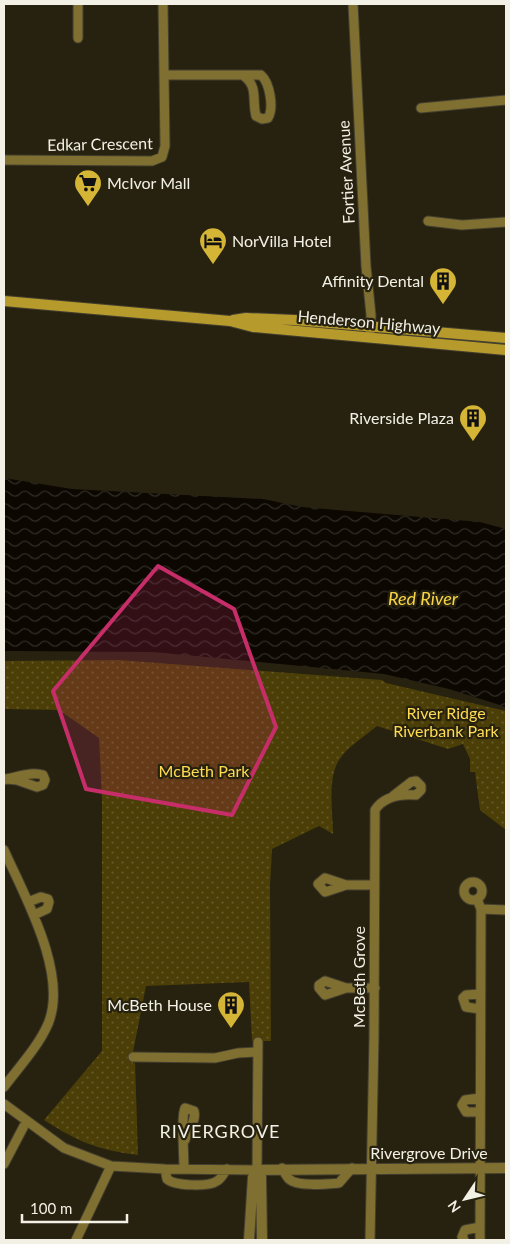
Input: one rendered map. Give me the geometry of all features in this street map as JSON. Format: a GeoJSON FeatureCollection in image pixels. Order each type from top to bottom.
{"type":"FeatureCollection","features":[{"type":"Feature","properties":{"kind":"main road","name":"Henderson Highway"},"geometry":{"type":"LineString","coordinates":[[4,301],[230,321],[253,327],[506,350]]}},
{"type":"Feature","properties":{"kind":"main road","name":"Henderson Highway"},"geometry":{"type":"LineString","coordinates":[[230,321],[246,318],[371,326],[506,338]]}},
{"type":"Feature","properties":{"kind":"street"},"geometry":{"type":"LineString","coordinates":[[78,4],[78,38]]}},
{"type":"Feature","properties":{"kind":"street","name":"Edkar Crescent"},"geometry":{"type":"LineString","coordinates":[[4,160],[157,160],[162,157],[165,146],[163,4]]}},
{"type":"Feature","properties":{"kind":"street","name":"Fortier Avenue"},"geometry":{"type":"LineString","coordinates":[[353,4],[371,326],[370,338]]}},
{"type":"Feature","properties":{"kind":"street"},"geometry":{"type":"LineString","coordinates":[[164,75],[246,77],[254,74],[261,75],[268,83],[271,113],[268,118],[262,119],[256,116],[254,88],[252,82],[246,77]]}},
{"type":"Feature","properties":{"kind":"street"},"geometry":{"type":"LineString","coordinates":[[421,108],[506,100]]}},
{"type":"Feature","properties":{"kind":"street"},"geometry":{"type":"LineString","coordinates":[[428,221],[462,225],[506,222]]}},
{"type":"Feature","properties":{"kind":"street","name":"McBeth Grove"},"geometry":{"type":"LineString","coordinates":[[370,1240],[375,988],[375,810],[379,804],[394,796]]}},
{"type":"Feature","properties":{"kind":"street"},"geometry":{"type":"LineString","coordinates":[[4,850],[46,946],[52,992],[52,1012],[38,1041],[4,1087]]}},
{"type":"Feature","properties":{"kind":"street"},"geometry":{"type":"LineString","coordinates":[[346,885],[374,885]]}},
{"type":"Feature","properties":{"kind":"street"},"geometry":{"type":"LineString","coordinates":[[28,902],[44,897],[50,902],[47,909],[34,915]]}},
{"type":"Feature","properties":{"kind":"street"},"geometry":{"type":"LineString","coordinates":[[477,899],[481,909],[480,1240]]}},
{"type":"Feature","properties":{"kind":"street"},"geometry":{"type":"LineString","coordinates":[[481,909],[506,910]]}},
{"type":"Feature","properties":{"kind":"street"},"geometry":{"type":"LineString","coordinates":[[346,988],[375,988]]}},
{"type":"Feature","properties":{"kind":"street"},"geometry":{"type":"LineString","coordinates":[[480,994],[466,995],[463,998],[466,1007],[480,1009]]}},
{"type":"Feature","properties":{"kind":"street"},"geometry":{"type":"LineString","coordinates":[[133,1057],[215,1058],[258,1047],[257,1170],[253,1177],[249,1240]]}},
{"type":"Feature","properties":{"kind":"street"},"geometry":{"type":"LineString","coordinates":[[480,1098],[465,1100],[462,1105],[466,1112],[480,1112]]}},
{"type":"Feature","properties":{"kind":"street","name":"Rivergrove Drive"},"geometry":{"type":"LineString","coordinates":[[4,1104],[26,1122],[64,1148],[110,1166],[165,1170],[506,1168]]}},
{"type":"Feature","properties":{"kind":"street"},"geometry":{"type":"LineString","coordinates":[[4,1164],[26,1122]]}},
{"type":"Feature","properties":{"kind":"street"},"geometry":{"type":"LineString","coordinates":[[184,1140],[184,1169]]}},
{"type":"Feature","properties":{"kind":"street"},"geometry":{"type":"LineString","coordinates":[[76,1240],[110,1166]]}},
{"type":"Feature","properties":{"kind":"street","name":"Rivergrove Drive"},"geometry":{"type":"LineString","coordinates":[[282,1168],[290,1180],[297,1183],[324,1184],[338,1183],[352,1168]]}},
{"type":"Feature","properties":{"kind":"street"},"geometry":{"type":"LineString","coordinates":[[165,1170],[167,1179],[174,1184],[208,1184],[220,1180],[227,1169]]}},
{"type":"Feature","properties":{"kind":"street"},"geometry":{"type":"LineString","coordinates":[[257,1170],[261,1176],[262,1240]]}},
{"type":"Feature","properties":{"kind":"street"},"geometry":{"type":"LineString","coordinates":[[464,1240],[462,1237],[465,1230],[480,1227]]}},
{"type":"Feature","properties":{"kind":"highlighted area"},"geometry":{"type":"Polygon","coordinates":[[[158,566],[234,609],[276,727],[232,815],[86,789],[53,691],[158,566]]]}},
{"type":"Feature","properties":{"kind":"green space","name":"McBeth Park"},"geometry":{"type":"Polygon","coordinates":[[[119,660],[382,680],[386,683],[506,711],[506,830],[480,810],[475,772],[470,772],[470,759],[463,744],[448,749],[377,726],[347,751],[335,768],[332,786],[333,834],[319,826],[272,849],[270,885],[271,1041],[252,1041],[249,982],[146,986],[133,1052],[133,1064],[135,1062],[138,1155],[111,1151],[89,1144],[67,1134],[44,1120],[102,1051],[102,799],[99,738],[59,710],[4,709],[4,661],[119,660]]]}},
{"type":"Feature","properties":{"kind":"water","name":"Red River"},"geometry":{"type":"Polygon","coordinates":[[[4,478],[72,489],[263,499],[302,507],[480,522],[506,529],[506,707],[449,689],[384,674],[153,652],[4,651],[4,478]]]}},
{"type":"Feature","properties":{"kind":"place","name":"McIvor Mall"},"geometry":{"type":"Point","coordinates":[88,207]}},
{"type":"Feature","properties":{"kind":"place","name":"NorVilla Hotel"},"geometry":{"type":"Point","coordinates":[213,265]}},
{"type":"Feature","properties":{"kind":"place","name":"Affinity Dental"},"geometry":{"type":"Point","coordinates":[443,305]}},
{"type":"Feature","properties":{"kind":"place","name":"Riverside Plaza"},"geometry":{"type":"Point","coordinates":[473,442]}},
{"type":"Feature","properties":{"kind":"place","name":"McBeth House"},"geometry":{"type":"Point","coordinates":[231,1029]}},
{"type":"Feature","properties":{"kind":"district","name":"RIVERGROVE"},"geometry":{"type":"Point","coordinates":[220,1132]}},
{"type":"Feature","properties":{"kind":"park label","name":"River Ridge Riverbank Park"},"geometry":{"type":"Point","coordinates":[446,722]}}]}
